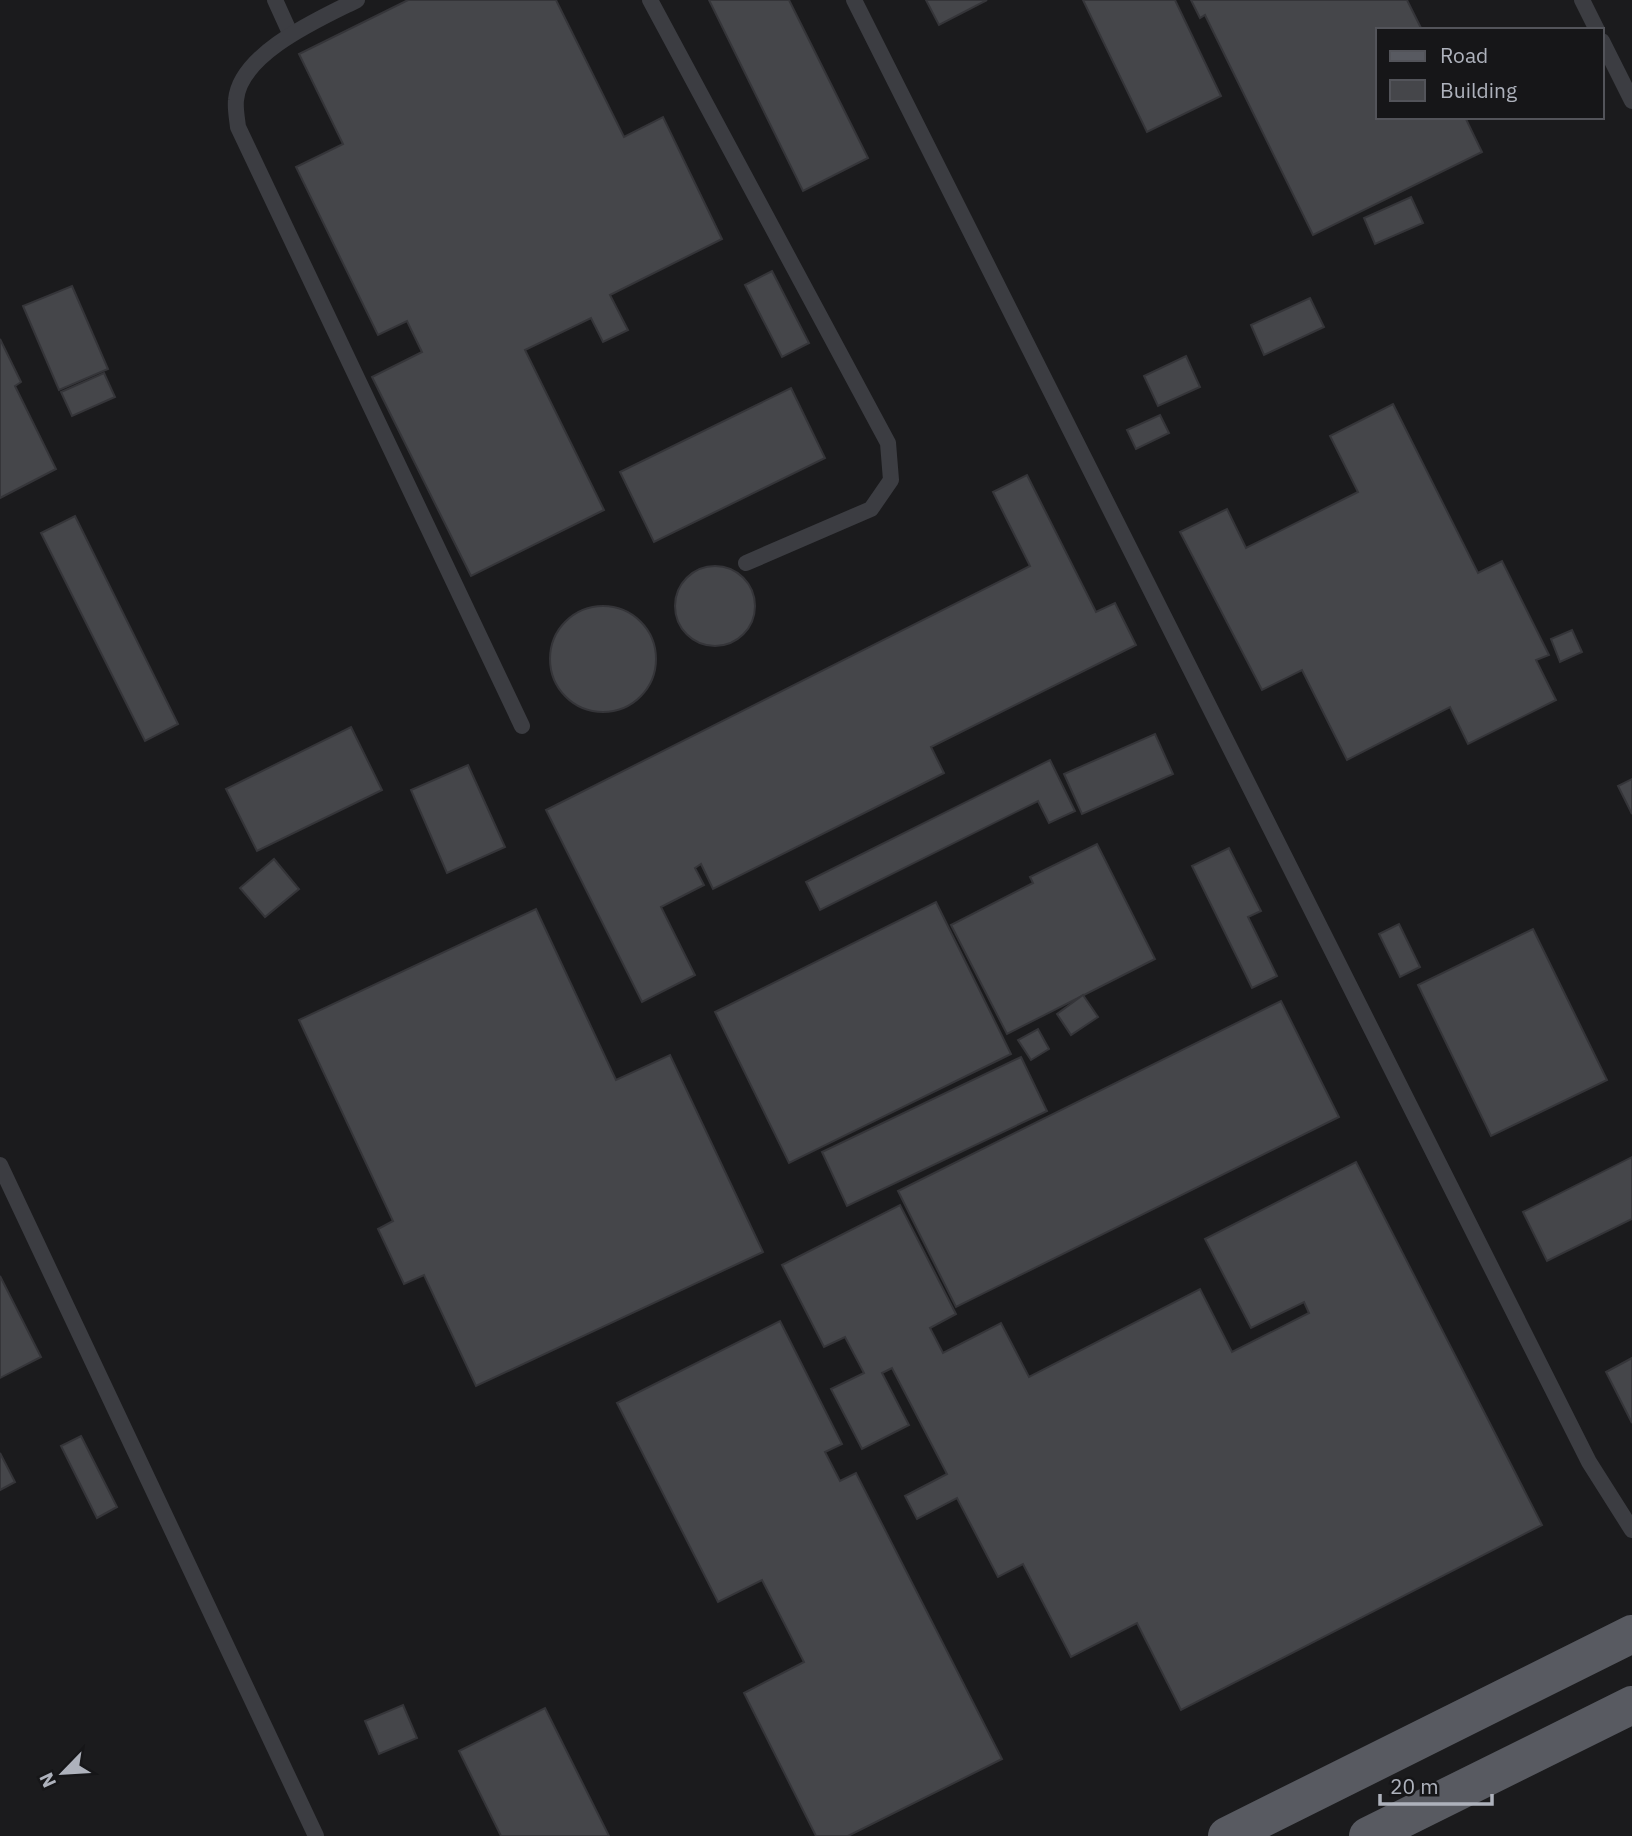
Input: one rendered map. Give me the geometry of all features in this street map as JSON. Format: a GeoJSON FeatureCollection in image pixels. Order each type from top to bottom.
{"type":"FeatureCollection","features":[{"type":"Feature","properties":{"kind":"main road"},"geometry":{"type":"LineString","coordinates":[[1227,1836],[1632,1634]]}},
{"type":"Feature","properties":{"kind":"main road"},"geometry":{"type":"LineString","coordinates":[[1368,1836],[1632,1705]]}},
{"type":"Feature","properties":{"kind":"lane"},"geometry":{"type":"LineString","coordinates":[[275,0],[290,33]]}},
{"type":"Feature","properties":{"kind":"lane"},"geometry":{"type":"LineString","coordinates":[[357,0],[290,33],[248,71],[236,98],[238,127],[522,726]]}},
{"type":"Feature","properties":{"kind":"lane"},"geometry":{"type":"LineString","coordinates":[[650,0],[888,443],[891,480],[872,509],[746,564]]}},
{"type":"Feature","properties":{"kind":"lane"},"geometry":{"type":"LineString","coordinates":[[854,0],[1590,1462],[1632,1530]]}},
{"type":"Feature","properties":{"kind":"lane"},"geometry":{"type":"LineString","coordinates":[[1582,0],[1596,28]]}},
{"type":"Feature","properties":{"kind":"lane"},"geometry":{"type":"LineString","coordinates":[[1604,45],[1631,97]]}},
{"type":"Feature","properties":{"kind":"lane"},"geometry":{"type":"LineString","coordinates":[[0,1166],[316,1836]]}},
{"type":"Feature","properties":{"kind":"building"},"geometry":{"type":"Polygon","coordinates":[[[408,0],[556,0],[624,137],[663,117],[722,239],[610,295],[628,330],[603,342],[591,318],[525,350],[604,510],[471,576],[372,377],[422,352],[407,321],[378,335],[296,167],[343,144],[299,54],[408,0]]]}},
{"type":"Feature","properties":{"kind":"building"},"geometry":{"type":"Polygon","coordinates":[[[709,0],[789,0],[868,158],[803,191],[709,0]]]}},
{"type":"Feature","properties":{"kind":"building"},"geometry":{"type":"Polygon","coordinates":[[[926,0],[987,0],[939,25],[926,0]]]}},
{"type":"Feature","properties":{"kind":"building"},"geometry":{"type":"Polygon","coordinates":[[[1083,0],[1175,0],[1221,96],[1147,132],[1083,0]]]}},
{"type":"Feature","properties":{"kind":"building"},"geometry":{"type":"Polygon","coordinates":[[[1191,0],[1407,0],[1421,28],[1376,28],[1376,119],[1466,119],[1482,152],[1313,235],[1205,15],[1200,18],[1191,0]]]}},
{"type":"Feature","properties":{"kind":"building"},"geometry":{"type":"Polygon","coordinates":[[[1411,197],[1423,223],[1375,244],[1364,218],[1411,197]]]}},
{"type":"Feature","properties":{"kind":"building"},"geometry":{"type":"Polygon","coordinates":[[[772,271],[809,343],[782,357],[745,285],[772,271]]]}},
{"type":"Feature","properties":{"kind":"building"},"geometry":{"type":"Polygon","coordinates":[[[72,286],[108,369],[59,390],[23,306],[72,286]]]}},
{"type":"Feature","properties":{"kind":"building"},"geometry":{"type":"Polygon","coordinates":[[[1310,298],[1324,327],[1264,355],[1251,325],[1310,298]]]}},
{"type":"Feature","properties":{"kind":"building"},"geometry":{"type":"Polygon","coordinates":[[[0,339],[21,382],[15,386],[56,469],[0,498],[0,339]]]}},
{"type":"Feature","properties":{"kind":"building"},"geometry":{"type":"Polygon","coordinates":[[[1186,356],[1200,387],[1158,406],[1144,376],[1186,356]]]}},
{"type":"Feature","properties":{"kind":"building"},"geometry":{"type":"Polygon","coordinates":[[[104,373],[115,397],[72,416],[61,392],[104,373]]]}},
{"type":"Feature","properties":{"kind":"building"},"geometry":{"type":"Polygon","coordinates":[[[791,388],[825,458],[654,542],[620,472],[791,388]]]}},
{"type":"Feature","properties":{"kind":"building"},"geometry":{"type":"Polygon","coordinates":[[[1393,404],[1478,573],[1502,561],[1549,655],[1536,660],[1556,700],[1468,744],[1450,707],[1347,760],[1302,670],[1262,690],[1180,532],[1227,509],[1246,548],[1358,492],[1330,436],[1393,404]]]}},
{"type":"Feature","properties":{"kind":"building"},"geometry":{"type":"Polygon","coordinates":[[[1160,415],[1169,433],[1136,449],[1127,430],[1160,415]]]}},
{"type":"Feature","properties":{"kind":"building"},"geometry":{"type":"Polygon","coordinates":[[[1027,475],[1096,612],[1115,603],[1136,645],[931,747],[944,773],[713,889],[701,864],[695,868],[704,885],[661,907],[695,975],[642,1002],[546,810],[1030,566],[993,492],[1027,475]]]}},
{"type":"Feature","properties":{"kind":"building"},"geometry":{"type":"Polygon","coordinates":[[[75,516],[178,724],[145,741],[41,533],[75,516]]]}},
{"type":"Feature","properties":{"kind":"building"},"geometry":{"type":"Polygon","coordinates":[[[715,566],[730,569],[743,578],[752,591],[755,606],[752,621],[743,634],[730,643],[715,646],[700,643],[687,634],[678,621],[675,606],[678,591],[687,578],[700,569],[715,566]]]}},
{"type":"Feature","properties":{"kind":"building"},"geometry":{"type":"Polygon","coordinates":[[[603,606],[623,610],[641,621],[652,639],[656,659],[652,679],[641,697],[623,708],[603,712],[583,708],[565,697],[554,679],[550,659],[554,639],[565,621],[583,610],[603,606]]]}},
{"type":"Feature","properties":{"kind":"building"},"geometry":{"type":"Polygon","coordinates":[[[1572,630],[1582,652],[1560,662],[1551,639],[1572,630]]]}},
{"type":"Feature","properties":{"kind":"building"},"geometry":{"type":"Polygon","coordinates":[[[351,727],[382,790],[257,851],[226,789],[351,727]]]}},
{"type":"Feature","properties":{"kind":"building"},"geometry":{"type":"Polygon","coordinates":[[[1155,734],[1173,774],[1082,814],[1064,774],[1155,734]]]}},
{"type":"Feature","properties":{"kind":"building"},"geometry":{"type":"Polygon","coordinates":[[[1050,760],[1075,811],[1049,823],[1038,801],[820,910],[806,882],[1050,760]]]}},
{"type":"Feature","properties":{"kind":"building"},"geometry":{"type":"Polygon","coordinates":[[[468,765],[505,847],[447,873],[411,790],[468,765]]]}},
{"type":"Feature","properties":{"kind":"building"},"geometry":{"type":"Polygon","coordinates":[[[1632,779],[1632,814],[1618,786],[1632,779]]]}},
{"type":"Feature","properties":{"kind":"building"},"geometry":{"type":"Polygon","coordinates":[[[1097,844],[1155,959],[1007,1034],[951,925],[1033,883],[1030,877],[1097,844]]]}},
{"type":"Feature","properties":{"kind":"building"},"geometry":{"type":"Polygon","coordinates":[[[1229,848],[1261,911],[1248,917],[1277,976],[1252,988],[1192,866],[1229,848]]]}},
{"type":"Feature","properties":{"kind":"building"},"geometry":{"type":"Polygon","coordinates":[[[274,859],[299,889],[265,917],[240,888],[274,859]]]}},
{"type":"Feature","properties":{"kind":"building"},"geometry":{"type":"Polygon","coordinates":[[[936,902],[1011,1054],[789,1163],[715,1012],[936,902]]]}},
{"type":"Feature","properties":{"kind":"building"},"geometry":{"type":"Polygon","coordinates":[[[536,909],[616,1080],[670,1055],[763,1252],[476,1386],[424,1275],[404,1284],[378,1229],[393,1221],[299,1020],[536,909]]]}},
{"type":"Feature","properties":{"kind":"building"},"geometry":{"type":"Polygon","coordinates":[[[1399,924],[1420,967],[1400,977],[1379,934],[1399,924]]]}},
{"type":"Feature","properties":{"kind":"building"},"geometry":{"type":"Polygon","coordinates":[[[1533,929],[1607,1080],[1491,1136],[1418,985],[1533,929]]]}},
{"type":"Feature","properties":{"kind":"building"},"geometry":{"type":"Polygon","coordinates":[[[1083,995],[1098,1017],[1071,1035],[1057,1014],[1083,995]]]}},
{"type":"Feature","properties":{"kind":"building"},"geometry":{"type":"Polygon","coordinates":[[[1281,1001],[1339,1117],[956,1307],[898,1191],[1281,1001]]]}},
{"type":"Feature","properties":{"kind":"building"},"geometry":{"type":"Polygon","coordinates":[[[1038,1029],[1049,1049],[1031,1060],[1018,1040],[1038,1029]]]}},
{"type":"Feature","properties":{"kind":"building"},"geometry":{"type":"Polygon","coordinates":[[[1021,1057],[1047,1111],[847,1206],[822,1152],[1021,1057]]]}},
{"type":"Feature","properties":{"kind":"building"},"geometry":{"type":"Polygon","coordinates":[[[1632,1157],[1632,1219],[1547,1261],[1523,1212],[1632,1157]]]}},
{"type":"Feature","properties":{"kind":"building"},"geometry":{"type":"Polygon","coordinates":[[[1356,1162],[1542,1525],[1181,1710],[1137,1623],[1071,1657],[1023,1564],[998,1577],[957,1498],[917,1519],[905,1496],[947,1474],[892,1368],[882,1373],[909,1425],[862,1449],[831,1389],[864,1373],[845,1337],[824,1347],[782,1265],[900,1205],[956,1314],[930,1328],[943,1353],[1001,1323],[1029,1377],[1200,1289],[1232,1352],[1309,1313],[1304,1302],[1251,1328],[1205,1239],[1356,1162]]]}},
{"type":"Feature","properties":{"kind":"building"},"geometry":{"type":"Polygon","coordinates":[[[0,1276],[41,1357],[0,1378],[0,1276]]]}},
{"type":"Feature","properties":{"kind":"building"},"geometry":{"type":"Polygon","coordinates":[[[780,1321],[842,1444],[825,1452],[840,1481],[856,1473],[1002,1759],[848,1836],[816,1836],[744,1693],[804,1662],[762,1580],[718,1602],[617,1403],[780,1321]]]}},
{"type":"Feature","properties":{"kind":"building"},"geometry":{"type":"Polygon","coordinates":[[[1632,1358],[1632,1423],[1606,1372],[1632,1358]]]}},
{"type":"Feature","properties":{"kind":"building"},"geometry":{"type":"Polygon","coordinates":[[[81,1436],[117,1507],[97,1518],[61,1446],[81,1436]]]}},
{"type":"Feature","properties":{"kind":"building"},"geometry":{"type":"Polygon","coordinates":[[[0,1453],[15,1482],[0,1490],[0,1453]]]}},
{"type":"Feature","properties":{"kind":"building"},"geometry":{"type":"Polygon","coordinates":[[[403,1705],[417,1738],[379,1754],[365,1721],[403,1705]]]}},
{"type":"Feature","properties":{"kind":"building"},"geometry":{"type":"Polygon","coordinates":[[[545,1708],[609,1836],[501,1836],[459,1751],[545,1708]]]}}]}
